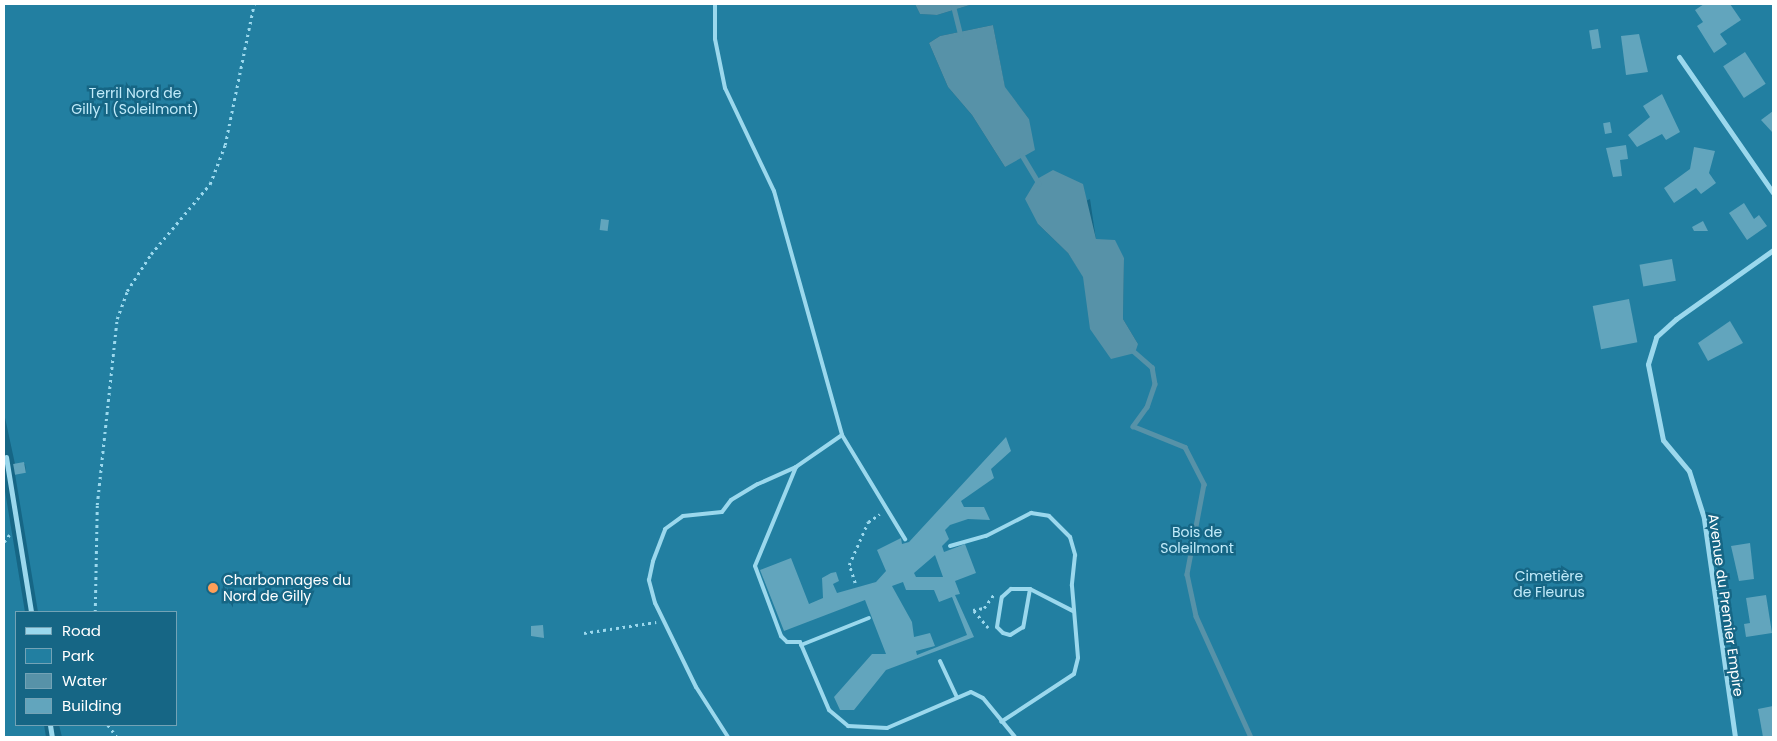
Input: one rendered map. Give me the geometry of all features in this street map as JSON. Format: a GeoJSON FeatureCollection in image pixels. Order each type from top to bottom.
{"type":"FeatureCollection","features":[{"type":"Feature","properties":{"kind":"street"},"geometry":{"type":"LineString","coordinates":[[1679,57],[1773,193]]}},
{"type":"Feature","properties":{"kind":"street","name":"Avenue du Premier Empire"},"geometry":{"type":"LineString","coordinates":[[1735,737],[1704,518],[1690,471],[1662,440],[1648,364],[1656,337],[1676,319],[1773,250]]}},
{"type":"Feature","properties":{"kind":"street"},"geometry":{"type":"LineString","coordinates":[[6,457],[32,611]]}},
{"type":"Feature","properties":{"kind":"lane"},"geometry":{"type":"LineString","coordinates":[[716,4],[715,39],[725,88],[774,191],[842,435],[905,539]]}},
{"type":"Feature","properties":{"kind":"lane"},"geometry":{"type":"LineString","coordinates":[[728,737],[696,687],[649,580],[665,529],[683,516],[722,512],[751,488],[796,467],[842,435]]}},
{"type":"Feature","properties":{"kind":"lane"},"geometry":{"type":"LineString","coordinates":[[796,467],[755,566],[780,636],[801,645],[829,710],[838,720],[858,730],[907,722],[971,692],[983,698],[1015,737]]}},
{"type":"Feature","properties":{"kind":"lane"},"geometry":{"type":"LineString","coordinates":[[950,546],[986,536],[1022,515],[1049,516],[1070,537],[1075,555],[1073,611],[1078,658],[1074,674],[1001,722]]}},
{"type":"Feature","properties":{"kind":"lane"},"geometry":{"type":"LineString","coordinates":[[1030,589],[1023,627],[1010,635],[997,627],[1005,592],[1030,589],[1073,611]]}},
{"type":"Feature","properties":{"kind":"lane"},"geometry":{"type":"LineString","coordinates":[[801,645],[869,618]]}},
{"type":"Feature","properties":{"kind":"lane"},"geometry":{"type":"LineString","coordinates":[[940,661],[957,697]]}},
{"type":"Feature","properties":{"kind":"path"},"geometry":{"type":"LineString","coordinates":[[95,611],[97,505],[117,319],[126,291],[151,254],[210,184],[225,145],[254,4]]}},
{"type":"Feature","properties":{"kind":"path"},"geometry":{"type":"LineString","coordinates":[[855,583],[849,565],[868,522],[887,509]]}},
{"type":"Feature","properties":{"kind":"path"},"geometry":{"type":"LineString","coordinates":[[997,627],[987,628],[973,610],[984,608],[993,594],[1005,592]]}},
{"type":"Feature","properties":{"kind":"path"},"geometry":{"type":"LineString","coordinates":[[584,633],[665,620]]}},
{"type":"Feature","properties":{"kind":"path"},"geometry":{"type":"LineString","coordinates":[[109,726],[117,737]]}},
{"type":"Feature","properties":{"kind":"green space"},"geometry":{"type":"Polygon","coordinates":[[[4,4],[915,4],[920,14],[937,15],[973,4],[1773,4],[1773,737],[62,737],[59,726],[178,726],[178,611],[38,611],[15,474],[26,472],[25,464],[15,464],[4,413],[4,4]],[[993,25],[940,36],[929,43],[948,87],[972,115],[1005,167],[1029,119],[1005,88],[993,25]],[[1090,199],[1038,224],[1068,253],[1084,277],[1088,299],[1138,344],[1123,319],[1124,258],[1096,240],[1090,199]]]}},
{"type":"Feature","properties":{"kind":"green space"},"geometry":{"type":"Polygon","coordinates":[[[4,485],[25,611],[15,611],[15,726],[44,726],[46,737],[4,737],[4,485]]]}},
{"type":"Feature","properties":{"kind":"water"},"geometry":{"type":"Polygon","coordinates":[[[915,4],[973,4],[937,15],[920,14],[915,4]]]}},
{"type":"Feature","properties":{"kind":"water"},"geometry":{"type":"Polygon","coordinates":[[[993,25],[1005,87],[1029,119],[1035,150],[1005,167],[972,115],[948,87],[929,43],[940,36],[993,25]]]}},
{"type":"Feature","properties":{"kind":"water"},"geometry":{"type":"Polygon","coordinates":[[[1053,170],[1083,184],[1096,239],[1115,240],[1124,258],[1123,319],[1138,344],[1135,353],[1111,359],[1090,329],[1083,277],[1068,253],[1038,224],[1025,199],[1037,179],[1053,170]]]}},
{"type":"Feature","properties":{"kind":"building"},"geometry":{"type":"Polygon","coordinates":[[[1704,4],[1730,4],[1741,20],[1720,34],[1727,44],[1714,53],[1697,26],[1703,22],[1695,10],[1704,4]]]}},
{"type":"Feature","properties":{"kind":"building"},"geometry":{"type":"Polygon","coordinates":[[[1598,29],[1601,48],[1592,49],[1589,30],[1598,29]]]}},
{"type":"Feature","properties":{"kind":"building"},"geometry":{"type":"Polygon","coordinates":[[[1639,34],[1648,72],[1626,75],[1621,36],[1639,34]]]}},
{"type":"Feature","properties":{"kind":"building"},"geometry":{"type":"Polygon","coordinates":[[[1745,52],[1766,84],[1744,98],[1723,66],[1745,52]]]}},
{"type":"Feature","properties":{"kind":"building"},"geometry":{"type":"Polygon","coordinates":[[[1662,94],[1680,132],[1666,140],[1662,134],[1637,147],[1628,135],[1650,117],[1643,106],[1662,94]]]}},
{"type":"Feature","properties":{"kind":"building"},"geometry":{"type":"Polygon","coordinates":[[[1773,111],[1773,133],[1761,120],[1773,111]]]}},
{"type":"Feature","properties":{"kind":"building"},"geometry":{"type":"Polygon","coordinates":[[[1610,122],[1612,133],[1605,134],[1603,123],[1610,122]]]}},
{"type":"Feature","properties":{"kind":"building"},"geometry":{"type":"Polygon","coordinates":[[[1626,145],[1628,159],[1620,160],[1622,176],[1613,177],[1606,148],[1626,145]]]}},
{"type":"Feature","properties":{"kind":"building"},"geometry":{"type":"Polygon","coordinates":[[[1694,147],[1715,151],[1709,173],[1716,183],[1701,194],[1696,188],[1674,203],[1664,188],[1690,169],[1694,147]]]}},
{"type":"Feature","properties":{"kind":"building"},"geometry":{"type":"Polygon","coordinates":[[[1744,203],[1754,219],[1759,215],[1767,226],[1747,240],[1729,213],[1744,203]]]}},
{"type":"Feature","properties":{"kind":"building"},"geometry":{"type":"Polygon","coordinates":[[[601,219],[609,220],[608,231],[600,230],[601,219]]]}},
{"type":"Feature","properties":{"kind":"building"},"geometry":{"type":"Polygon","coordinates":[[[1703,221],[1708,231],[1694,231],[1692,227],[1703,221]]]}},
{"type":"Feature","properties":{"kind":"building"},"geometry":{"type":"Polygon","coordinates":[[[1672,259],[1676,281],[1643,286],[1640,265],[1672,259]]]}},
{"type":"Feature","properties":{"kind":"building"},"geometry":{"type":"Polygon","coordinates":[[[1629,299],[1637,342],[1601,349],[1593,306],[1629,299]]]}},
{"type":"Feature","properties":{"kind":"building"},"geometry":{"type":"Polygon","coordinates":[[[1730,321],[1743,343],[1708,361],[1698,343],[1730,321]]]}},
{"type":"Feature","properties":{"kind":"building"},"geometry":{"type":"Polygon","coordinates":[[[1006,437],[1011,451],[991,469],[994,478],[961,501],[964,507],[984,507],[990,520],[968,519],[950,525],[945,530],[949,539],[942,546],[944,552],[965,544],[976,573],[955,581],[960,594],[955,595],[974,637],[886,670],[854,710],[840,710],[834,697],[872,654],[886,654],[865,600],[784,631],[760,570],[791,558],[809,604],[823,598],[822,578],[831,573],[836,572],[839,581],[833,584],[837,593],[876,582],[886,571],[877,550],[901,538],[902,544],[909,542],[1006,437]],[[935,555],[914,573],[916,577],[943,577],[935,555]],[[903,582],[892,586],[912,622],[914,637],[930,633],[935,646],[916,651],[917,655],[967,635],[952,597],[939,602],[934,590],[906,590],[903,582]]]}},
{"type":"Feature","properties":{"kind":"building"},"geometry":{"type":"Polygon","coordinates":[[[24,462],[26,473],[15,475],[13,464],[24,462]]]}},
{"type":"Feature","properties":{"kind":"building"},"geometry":{"type":"Polygon","coordinates":[[[1750,543],[1754,579],[1739,581],[1731,546],[1750,543]]]}},
{"type":"Feature","properties":{"kind":"building"},"geometry":{"type":"Polygon","coordinates":[[[1766,595],[1772,633],[1746,637],[1744,624],[1750,623],[1746,598],[1766,595]]]}},
{"type":"Feature","properties":{"kind":"building"},"geometry":{"type":"Polygon","coordinates":[[[543,625],[544,638],[531,636],[531,626],[543,625]]]}},
{"type":"Feature","properties":{"kind":"building"},"geometry":{"type":"Polygon","coordinates":[[[1773,706],[1773,737],[1763,737],[1758,709],[1773,706]]]}},
{"type":"Feature","properties":{"kind":"waterway"},"geometry":{"type":"LineString","coordinates":[[953,4],[961,35]]}},
{"type":"Feature","properties":{"kind":"waterway"},"geometry":{"type":"LineString","coordinates":[[1022,155],[1039,183]]}},
{"type":"Feature","properties":{"kind":"waterway"},"geometry":{"type":"LineString","coordinates":[[1131,349],[1152,367],[1155,384],[1147,407],[1133,426],[1185,447],[1204,484],[1187,574],[1196,616],[1251,737]]}},
{"type":"Feature","properties":{"kind":"place","name":"Charbonnages du Nord de Gilly"},"geometry":{"type":"Point","coordinates":[213,588]}},
{"type":"Feature","properties":{"kind":"park label","name":"Terril Nord de Gilly 1 (Soleilmont)"},"geometry":{"type":"Point","coordinates":[135,102]}},
{"type":"Feature","properties":{"kind":"park label","name":"Bois de Soleilmont"},"geometry":{"type":"Point","coordinates":[1197,540]}},
{"type":"Feature","properties":{"kind":"park label","name":"Cimetière de Fleurus"},"geometry":{"type":"Point","coordinates":[1549,584]}}]}
